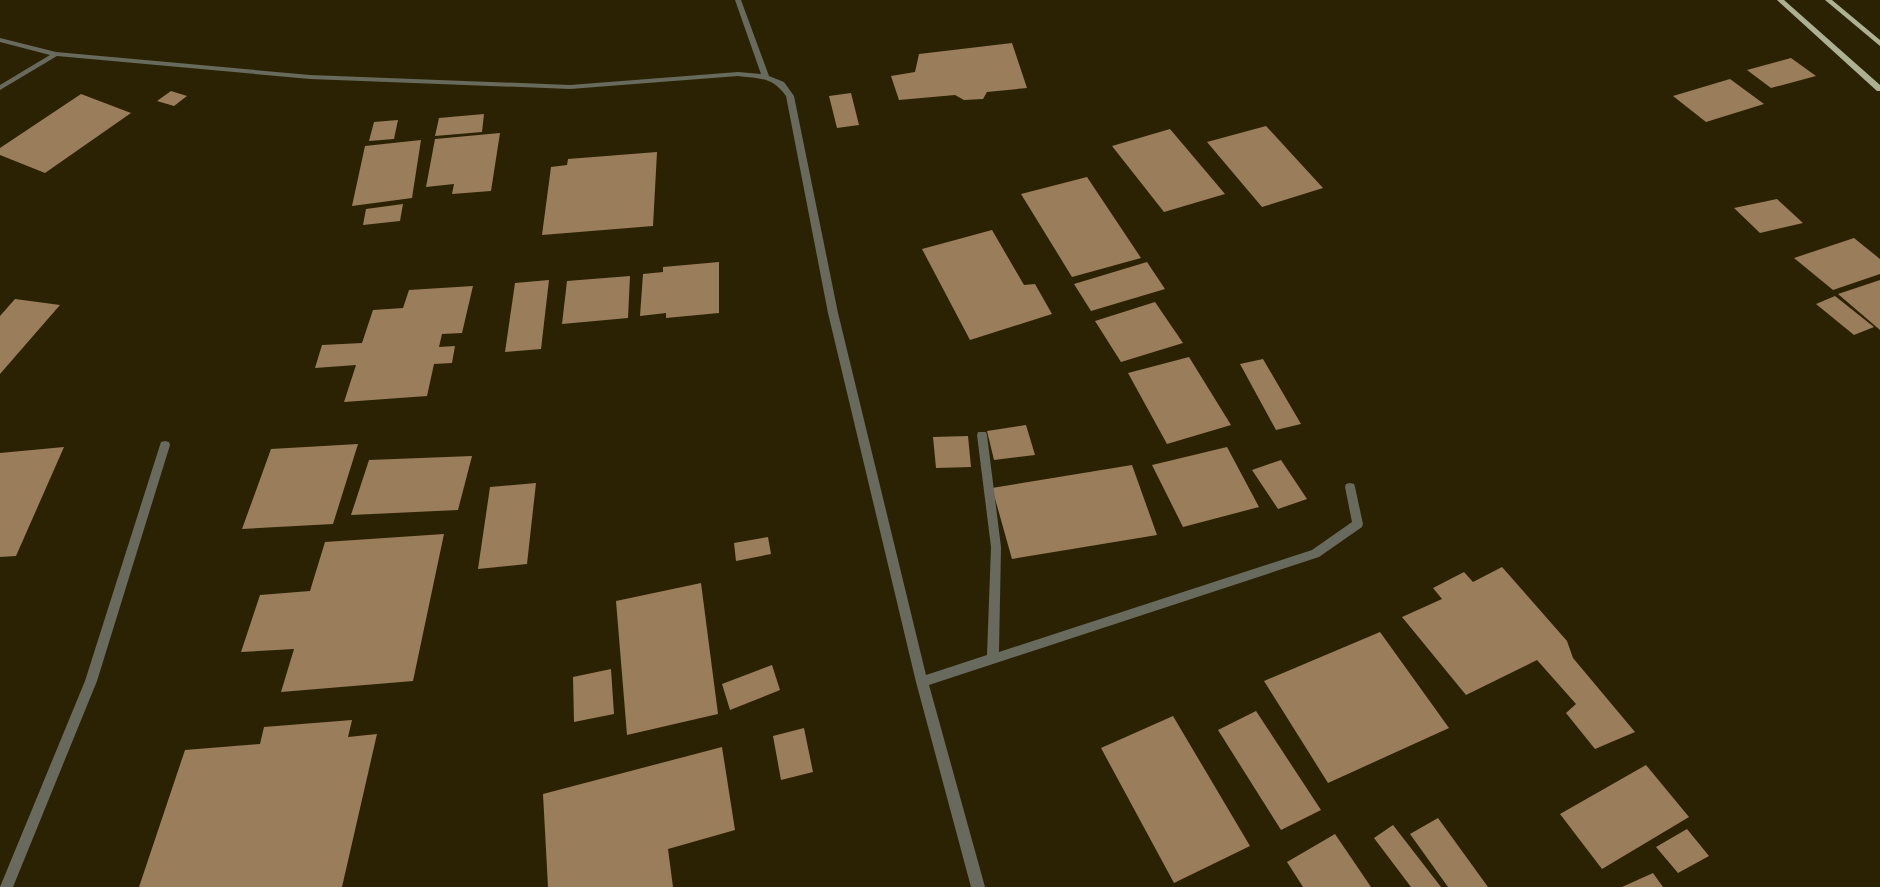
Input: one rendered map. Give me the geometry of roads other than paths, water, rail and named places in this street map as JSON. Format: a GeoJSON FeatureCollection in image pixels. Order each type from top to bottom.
{"type":"FeatureCollection","features":[{"type":"Feature","properties":{"kind":"main road"},"geometry":{"type":"LineString","coordinates":[[1780,0],[1880,89]]}},
{"type":"Feature","properties":{"kind":"main road"},"geometry":{"type":"LineString","coordinates":[[1828,0],[1880,44]]}},
{"type":"Feature","properties":{"kind":"street"},"geometry":{"type":"LineString","coordinates":[[738,0],[766,77]]}},
{"type":"Feature","properties":{"kind":"street"},"geometry":{"type":"LineString","coordinates":[[0,40],[56,54],[310,77],[570,87],[738,74],[766,77],[781,84],[790,96],[833,314],[922,682],[978,887]]}},
{"type":"Feature","properties":{"kind":"street"},"geometry":{"type":"LineString","coordinates":[[0,88],[56,54]]}},
{"type":"Feature","properties":{"kind":"street"},"geometry":{"type":"LineString","coordinates":[[982,435],[996,547],[993,660]]}},
{"type":"Feature","properties":{"kind":"street"},"geometry":{"type":"LineString","coordinates":[[6,887],[91,681],[165,445]]}},
{"type":"Feature","properties":{"kind":"street"},"geometry":{"type":"LineString","coordinates":[[922,682],[1314,554],[1358,524],[1350,487]]}}]}
